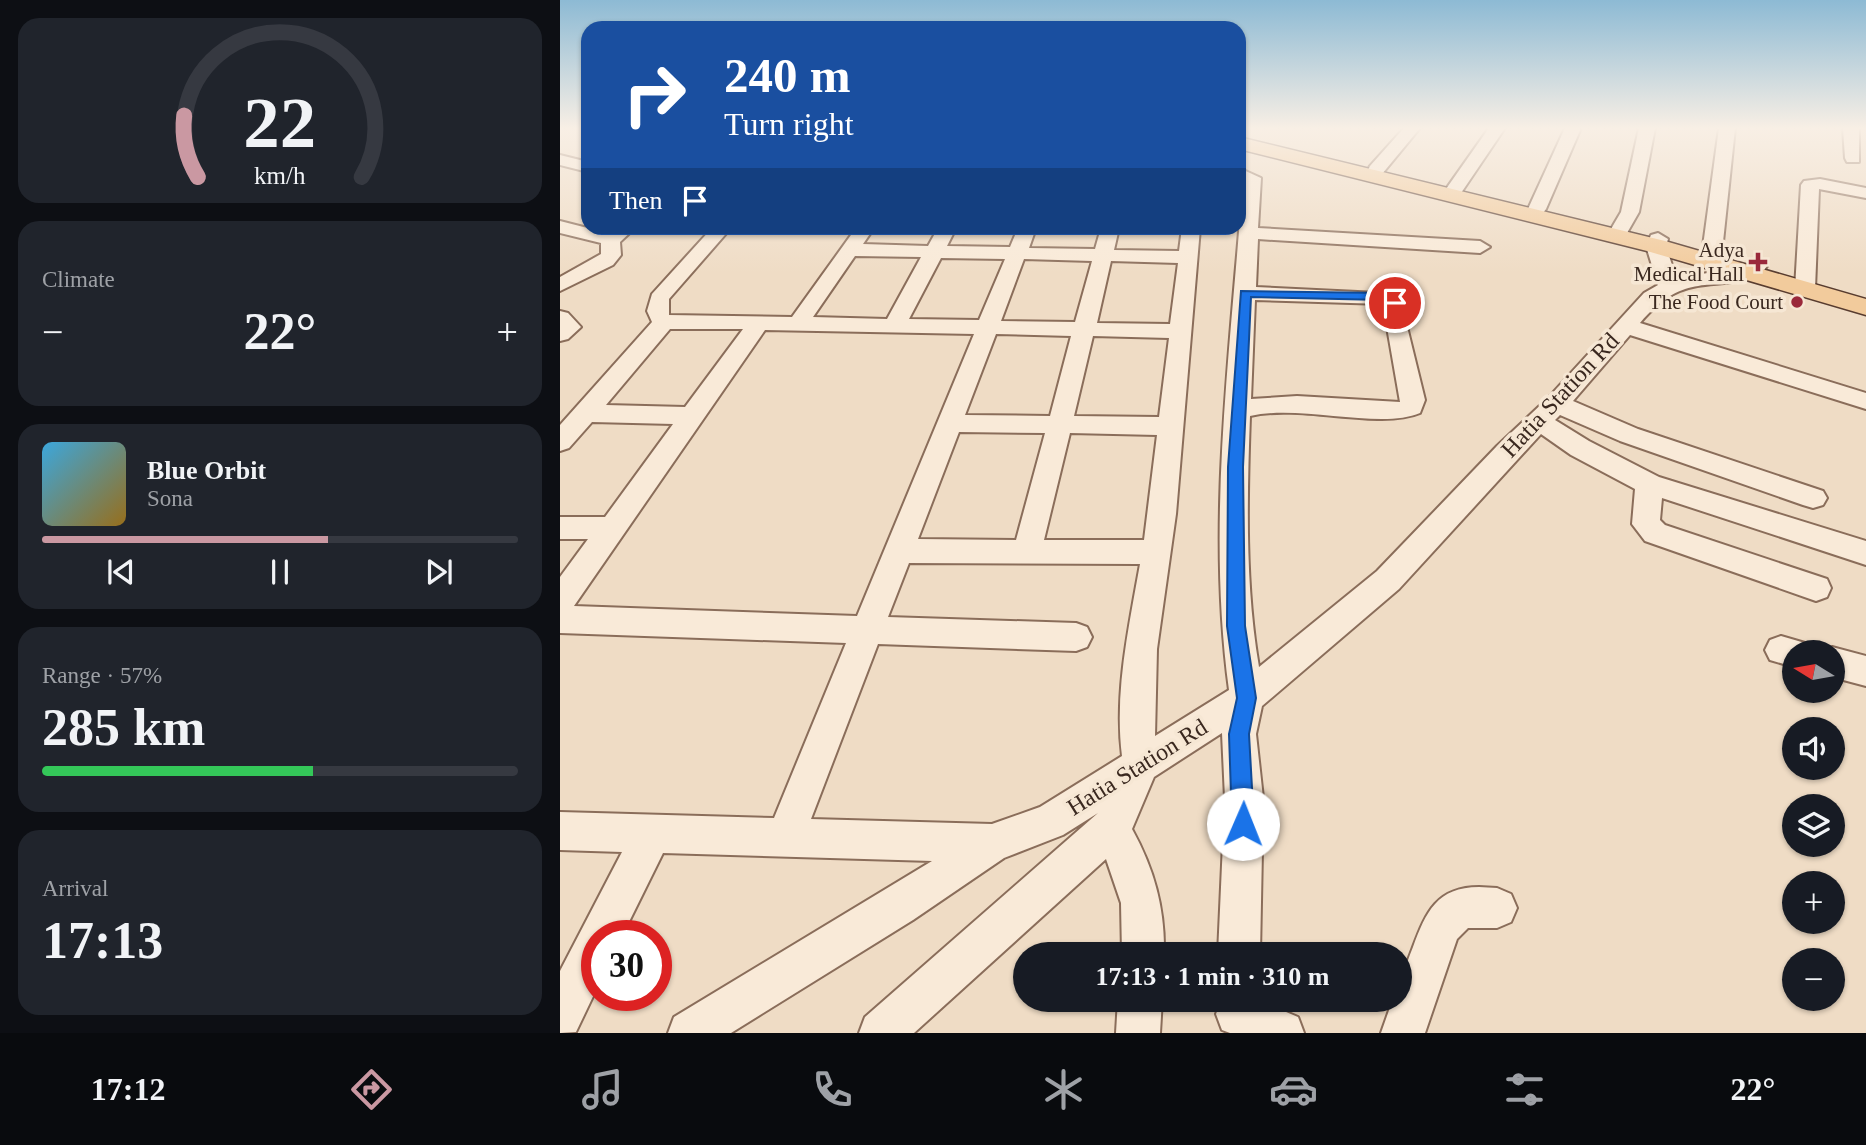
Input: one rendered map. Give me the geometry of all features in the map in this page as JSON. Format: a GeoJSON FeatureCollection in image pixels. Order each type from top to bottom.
{"type":"FeatureCollection","features":[{"type":"Feature","properties":{"kind":"main road"},"geometry":{"type":"LineString","coordinates":[[1379,176],[1657,242],[1805,284],[1866,298]]}},
{"type":"Feature","properties":{"kind":"main road"},"geometry":{"type":"LineString","coordinates":[[1401,176],[1620,229],[1657,242]]}},
{"type":"Feature","properties":{"kind":"main road"},"geometry":{"type":"LineString","coordinates":[[1805,284],[1866,307]]}},
{"type":"Feature","properties":{"kind":"street"},"geometry":{"type":"LineString","coordinates":[[1239,942],[1244,798],[1239,734],[1247,698],[1236,626],[1235,467],[1252,178],[1247,176]]}},
{"type":"Feature","properties":{"kind":"street"},"geometry":{"type":"LineString","coordinates":[[1455,190],[1464,176]]}},
{"type":"Feature","properties":{"kind":"street"},"geometry":{"type":"LineString","coordinates":[[1537,209],[1552,176]]}},
{"type":"Feature","properties":{"kind":"street"},"geometry":{"type":"LineString","coordinates":[[1620,229],[1630,212],[1637,176]]}},
{"type":"Feature","properties":{"kind":"street"},"geometry":{"type":"LineString","coordinates":[[1712,257],[1721,176]]}},
{"type":"Feature","properties":{"kind":"street"},"geometry":{"type":"LineString","coordinates":[[1805,284],[1811,185],[1820,184],[1866,193]]}},
{"type":"Feature","properties":{"kind":"street"},"geometry":{"type":"LineString","coordinates":[[560,227],[581,232]]}},
{"type":"Feature","properties":{"kind":"street"},"geometry":{"type":"LineString","coordinates":[[1247,233],[1480,247]]}},
{"type":"Feature","properties":{"kind":"street"},"geometry":{"type":"LineString","coordinates":[[591,235],[610,240]]}},
{"type":"Feature","properties":{"kind":"street"},"geometry":{"type":"LineString","coordinates":[[610,240],[617,235]]}},
{"type":"Feature","properties":{"kind":"street"},"geometry":{"type":"LineString","coordinates":[[664,322],[656,309],[659,298],[717,235]]}},
{"type":"Feature","properties":{"kind":"street"},"geometry":{"type":"LineString","coordinates":[[798,324],[860,235]]}},
{"type":"Feature","properties":{"kind":"street"},"geometry":{"type":"LineString","coordinates":[[894,326],[943,235]]}},
{"type":"Feature","properties":{"kind":"street"},"geometry":{"type":"LineString","coordinates":[[1027,552],[1108,235]]}},
{"type":"Feature","properties":{"kind":"street"},"geometry":{"type":"LineString","coordinates":[[881,1033],[1110,829],[1125,804],[1141,763],[1137,736],[1137,692],[1157,552],[1191,235]]}},
{"type":"Feature","properties":{"kind":"street"},"geometry":{"type":"LineString","coordinates":[[560,285],[610,258],[610,240]]}},
{"type":"Feature","properties":{"kind":"street"},"geometry":{"type":"LineString","coordinates":[[849,250],[933,251],[1023,241],[1103,256],[1189,257]]}},
{"type":"Feature","properties":{"kind":"street"},"geometry":{"type":"LineString","coordinates":[[785,837],[870,628],[985,329],[1023,241]]}},
{"type":"Feature","properties":{"kind":"street"},"geometry":{"type":"LineString","coordinates":[[1657,242],[1668,285],[1755,270]]}},
{"type":"Feature","properties":{"kind":"street","name":"Hatia Station Rd"},"geometry":{"type":"LineString","coordinates":[[560,831],[992,843],[1050,822],[1247,698],[1388,580],[1548,413],[1651,297],[1668,285]]}},
{"type":"Feature","properties":{"kind":"street"},"geometry":{"type":"LineString","coordinates":[[1240,410],[1254,405],[1278,405],[1402,411],[1411,407],[1413,400],[1392,298],[1245,293]]}},
{"type":"Feature","properties":{"kind":"street"},"geometry":{"type":"LineString","coordinates":[[560,318],[570,327],[560,334]]}},
{"type":"Feature","properties":{"kind":"street"},"geometry":{"type":"LineString","coordinates":[[664,322],[1182,331]]}},
{"type":"Feature","properties":{"kind":"street"},"geometry":{"type":"LineString","coordinates":[[560,442],[664,322]]}},
{"type":"Feature","properties":{"kind":"street"},"geometry":{"type":"LineString","coordinates":[[560,601],[689,416],[759,323]]}},
{"type":"Feature","properties":{"kind":"street"},"geometry":{"type":"LineString","coordinates":[[1625,326],[1866,401]]}},
{"type":"Feature","properties":{"kind":"street"},"geometry":{"type":"LineString","coordinates":[[586,413],[689,416]]}},
{"type":"Feature","properties":{"kind":"street"},"geometry":{"type":"LineString","coordinates":[[1548,413],[1580,448],[1649,484],[1866,554]]}},
{"type":"Feature","properties":{"kind":"street"},"geometry":{"type":"LineString","coordinates":[[1548,413],[1629,435],[1814,498]]}},
{"type":"Feature","properties":{"kind":"street"},"geometry":{"type":"LineString","coordinates":[[948,423],[1170,426]]}},
{"type":"Feature","properties":{"kind":"street"},"geometry":{"type":"LineString","coordinates":[[1649,484],[1646,524],[1655,533],[1816,588]]}},
{"type":"Feature","properties":{"kind":"street"},"geometry":{"type":"LineString","coordinates":[[560,528],[612,528]]}},
{"type":"Feature","properties":{"kind":"street"},"geometry":{"type":"LineString","coordinates":[[899,551],[1157,552]]}},
{"type":"Feature","properties":{"kind":"street"},"geometry":{"type":"LineString","coordinates":[[560,619],[1076,637]]}},
{"type":"Feature","properties":{"kind":"street"},"geometry":{"type":"LineString","coordinates":[[1845,665],[1866,671]]}},
{"type":"Feature","properties":{"kind":"street"},"geometry":{"type":"LineString","coordinates":[[1110,829],[1138,879],[1143,906],[1143,942]]}},
{"type":"Feature","properties":{"kind":"street"},"geometry":{"type":"LineString","coordinates":[[608,920],[652,834]]}},
{"type":"Feature","properties":{"kind":"street"},"geometry":{"type":"LineString","coordinates":[[690,1033],[899,906],[992,843]]}},
{"type":"Feature","properties":{"kind":"street"},"geometry":{"type":"LineString","coordinates":[[1403,1033],[1441,926],[1451,913],[1465,907],[1497,908]]}},
{"type":"Feature","properties":{"kind":"street"},"geometry":{"type":"LineString","coordinates":[[560,1016],[581,975]]}},
{"type":"Feature","properties":{"kind":"street"},"geometry":{"type":"LineString","coordinates":[[1138,1033],[1139,1012]]}},
{"type":"Feature","properties":{"kind":"street"},"geometry":{"type":"LineString","coordinates":[[1238,1015],[1282,1033]]}},
{"type":"Feature","properties":{"kind":"place","name":"Adya Medical Hall"},"geometry":{"type":"Point","coordinates":[1758,262]}},
{"type":"Feature","properties":{"kind":"place","name":"The Food Court"},"geometry":{"type":"Point","coordinates":[1797,302]}},
{"type":"Feature","properties":{"kind":"route"},"geometry":{"type":"LineString","coordinates":[[1243,824],[1244,798],[1239,734],[1247,698],[1236,626],[1238,553],[1235,467],[1245,293],[1384,297],[1392,298],[1395,303]]}}]}
